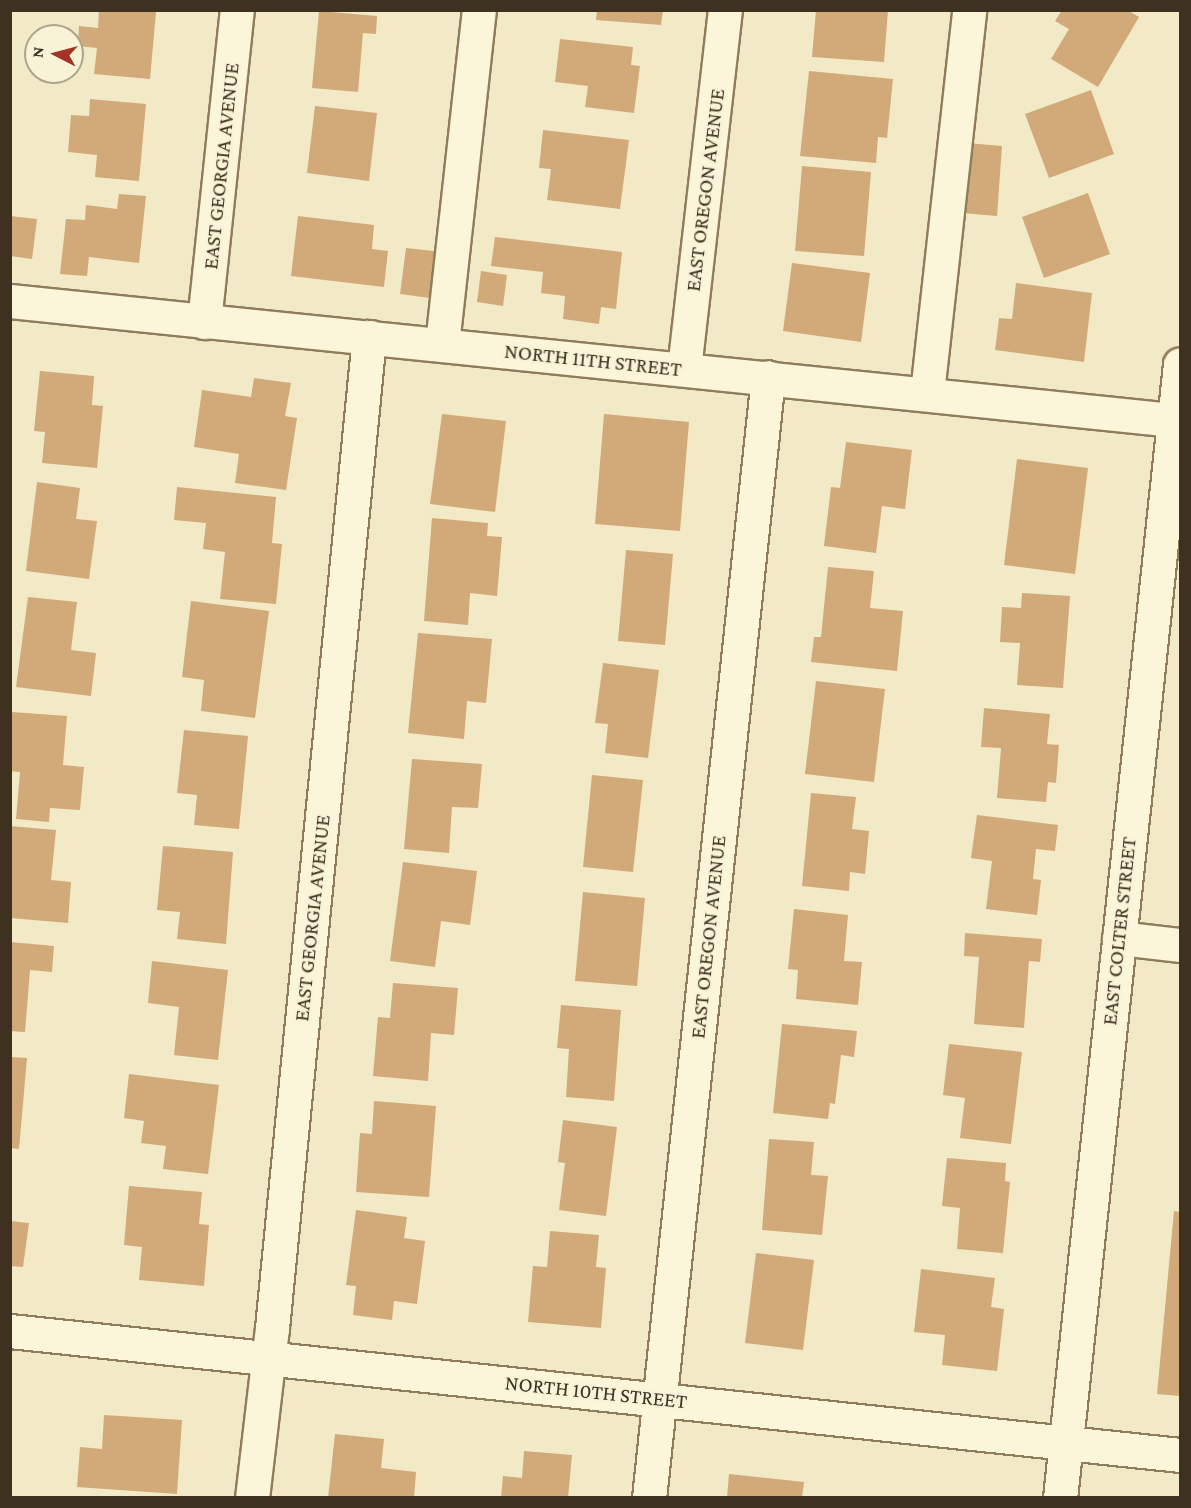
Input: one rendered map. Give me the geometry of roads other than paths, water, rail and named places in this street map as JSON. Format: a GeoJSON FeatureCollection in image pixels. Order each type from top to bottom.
{"type":"FeatureCollection","features":[{"type":"Feature","properties":{"kind":"street","name":"EAST GEORGIA AVENUE"},"geometry":{"type":"LineString","coordinates":[[204,322],[237,10]]}},
{"type":"Feature","properties":{"kind":"street"},"geometry":{"type":"LineString","coordinates":[[442,344],[479,10]]}},
{"type":"Feature","properties":{"kind":"street","name":"EAST OREGON AVENUE"},"geometry":{"type":"LineString","coordinates":[[684,369],[726,10]]}},
{"type":"Feature","properties":{"kind":"street"},"geometry":{"type":"LineString","coordinates":[[927,393],[969,10]]}},
{"type":"Feature","properties":{"kind":"street","name":"NORTH 11TH STREET"},"geometry":{"type":"LineString","coordinates":[[10,301],[1178,418]]}},
{"type":"Feature","properties":{"kind":"street","name":"EAST GEORGIA AVENUE"},"geometry":{"type":"LineString","coordinates":[[252,1497],[269,1358],[369,337]]}},
{"type":"Feature","properties":{"kind":"street","name":"EAST COLTER STREET"},"geometry":{"type":"LineString","coordinates":[[1060,1497],[1119,938],[1178,418],[1180,364]]}},
{"type":"Feature","properties":{"kind":"street","name":"EAST OREGON AVENUE"},"geometry":{"type":"LineString","coordinates":[[649,1497],[768,377]]}},
{"type":"Feature","properties":{"kind":"street"},"geometry":{"type":"LineString","coordinates":[[1119,938],[1180,945]]}},
{"type":"Feature","properties":{"kind":"street","name":"NORTH 10TH STREET"},"geometry":{"type":"LineString","coordinates":[[10,1331],[1065,1441],[1180,1455]]}}]}
